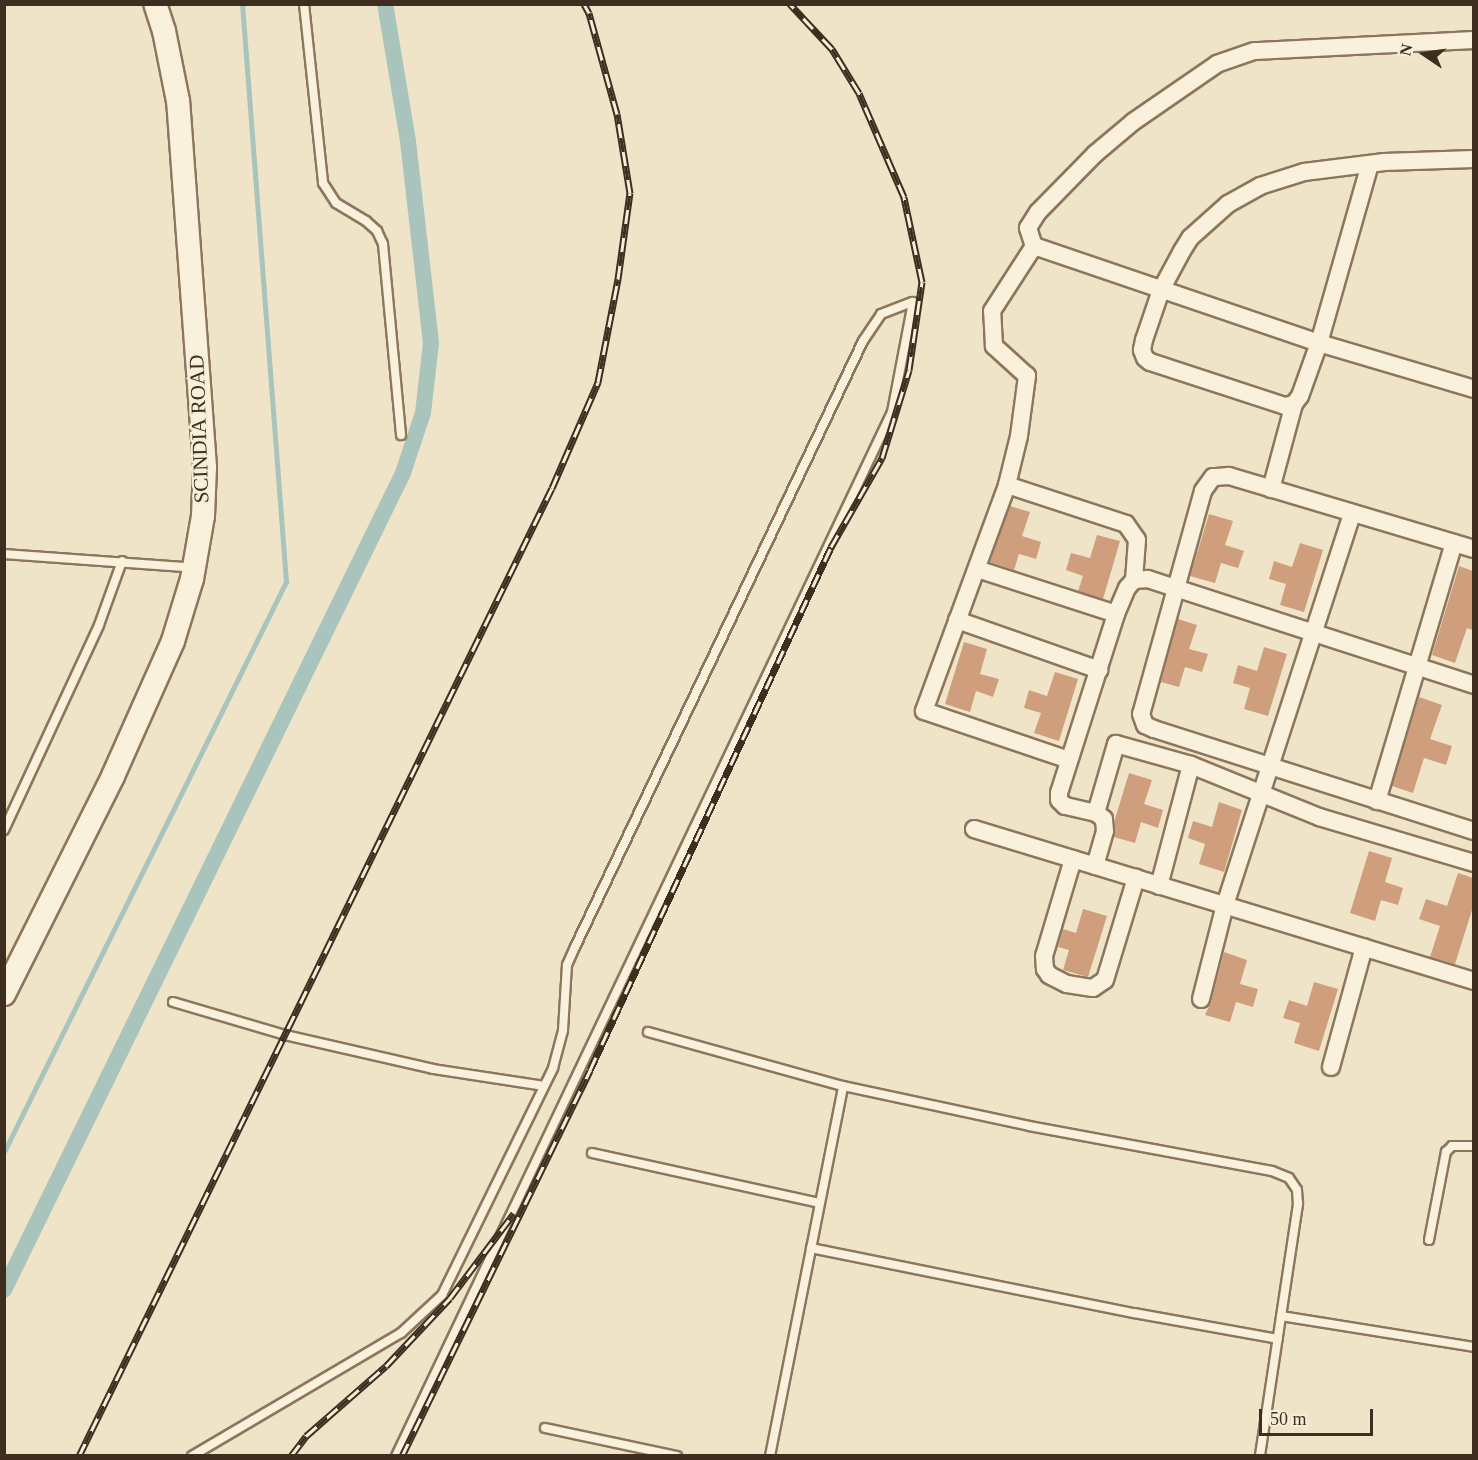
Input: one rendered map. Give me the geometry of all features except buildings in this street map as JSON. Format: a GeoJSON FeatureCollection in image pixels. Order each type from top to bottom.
{"type":"FeatureCollection","features":[{"type":"Feature","properties":{"kind":"main road"},"geometry":{"type":"LineString","coordinates":[[4,969],[125,726],[166,632],[183,567],[195,492],[190,390],[165,92],[146,4]]}},
{"type":"Feature","properties":{"kind":"main road","name":"SCINDIA ROAD"},"geometry":{"type":"LineString","coordinates":[[4,994],[113,776],[173,641],[192,579],[203,516],[205,468],[178,101],[164,31],[155,4]]}},
{"type":"Feature","properties":{"kind":"street"},"geometry":{"type":"LineString","coordinates":[[1034,246],[1028,228],[1038,212],[1089,160],[1133,122],[1217,64],[1254,51],[1473,40]]}},
{"type":"Feature","properties":{"kind":"street"},"geometry":{"type":"LineString","coordinates":[[1294,404],[1284,406],[1150,362],[1145,358],[1142,350],[1144,340],[1161,290],[1190,238],[1228,204],[1260,186],[1282,178],[1304,172],[1370,164],[1473,159]]}},
{"type":"Feature","properties":{"kind":"street"},"geometry":{"type":"LineString","coordinates":[[1271,489],[1294,404],[1300,396],[1319,343],[1370,164]]}},
{"type":"Feature","properties":{"kind":"street"},"geometry":{"type":"LineString","coordinates":[[1034,246],[1319,343],[1473,389]]}},
{"type":"Feature","properties":{"kind":"street"},"geometry":{"type":"LineString","coordinates":[[1034,246],[992,311],[994,346],[1027,376],[1019,436],[1007,485],[924,711],[1069,760]]}},
{"type":"Feature","properties":{"kind":"street"},"geometry":{"type":"LineString","coordinates":[[1473,549],[1220,475],[1207,483],[1141,714],[1145,725],[1270,768],[1473,831]]}},
{"type":"Feature","properties":{"kind":"street"},"geometry":{"type":"LineString","coordinates":[[1007,485],[1126,524],[1137,540],[1134,579],[1127,588],[1116,614],[1076,746],[1069,760],[1059,800],[1065,807],[1096,813],[1104,819],[1106,831],[1095,866]]}},
{"type":"Feature","properties":{"kind":"street"},"geometry":{"type":"LineString","coordinates":[[1201,999],[1225,904],[1352,513]]}},
{"type":"Feature","properties":{"kind":"street"},"geometry":{"type":"LineString","coordinates":[[1377,801],[1454,543]]}},
{"type":"Feature","properties":{"kind":"street"},"geometry":{"type":"LineString","coordinates":[[977,569],[1116,614]]}},
{"type":"Feature","properties":{"kind":"street"},"geometry":{"type":"LineString","coordinates":[[1134,579],[1148,579],[1473,684]]}},
{"type":"Feature","properties":{"kind":"street"},"geometry":{"type":"LineString","coordinates":[[957,620],[1099,670]]}},
{"type":"Feature","properties":{"kind":"street"},"geometry":{"type":"LineString","coordinates":[[1096,813],[1116,744],[1191,765],[1319,817],[1473,863]]}},
{"type":"Feature","properties":{"kind":"street"},"geometry":{"type":"LineString","coordinates":[[1159,886],[1191,765]]}},
{"type":"Feature","properties":{"kind":"street"},"geometry":{"type":"LineString","coordinates":[[974,829],[1364,947],[1472,977]]}},
{"type":"Feature","properties":{"kind":"street"},"geometry":{"type":"LineString","coordinates":[[1073,859],[1044,956],[1045,969],[1049,975],[1067,984],[1094,988],[1105,980],[1136,878]]}},
{"type":"Feature","properties":{"kind":"street"},"geometry":{"type":"LineString","coordinates":[[1331,1067],[1364,947]]}},
{"type":"Feature","properties":{"kind":"lane"},"geometry":{"type":"LineString","coordinates":[[304,4],[323,183],[336,203],[366,221],[377,231],[383,244],[401,435]]}},
{"type":"Feature","properties":{"kind":"lane"},"geometry":{"type":"LineString","coordinates":[[192,1455],[401,1333],[422,1316],[442,1295],[544,1086],[560,1047],[567,966],[575,947],[863,341],[881,314],[913,302],[892,412],[396,1455]]}},
{"type":"Feature","properties":{"kind":"lane"},"geometry":{"type":"LineString","coordinates":[[4,554],[183,567]]}},
{"type":"Feature","properties":{"kind":"lane"},"geometry":{"type":"LineString","coordinates":[[4,830],[99,625],[122,561]]}},
{"type":"Feature","properties":{"kind":"lane"},"geometry":{"type":"LineString","coordinates":[[173,1002],[285,1035],[422,1066],[544,1086]]}},
{"type":"Feature","properties":{"kind":"lane"},"geometry":{"type":"LineString","coordinates":[[648,1032],[843,1086],[1029,1126],[1272,1171],[1289,1178],[1297,1190],[1298,1204],[1260,1455]]}},
{"type":"Feature","properties":{"kind":"lane"},"geometry":{"type":"LineString","coordinates":[[770,1455],[819,1203],[840,1112],[843,1086]]}},
{"type":"Feature","properties":{"kind":"lane"},"geometry":{"type":"LineString","coordinates":[[1429,1240],[1446,1152],[1452,1146],[1473,1146]]}},
{"type":"Feature","properties":{"kind":"lane"},"geometry":{"type":"LineString","coordinates":[[592,1153],[819,1203]]}},
{"type":"Feature","properties":{"kind":"lane"},"geometry":{"type":"LineString","coordinates":[[811,1248],[869,1262],[1278,1339]]}},
{"type":"Feature","properties":{"kind":"lane"},"geometry":{"type":"LineString","coordinates":[[1281,1316],[1473,1347]]}},
{"type":"Feature","properties":{"kind":"lane"},"geometry":{"type":"LineString","coordinates":[[545,1428],[677,1455]]}},
{"type":"Feature","properties":{"kind":"waterway"},"geometry":{"type":"LineString","coordinates":[[4,1152],[286,582],[242,4]]}},
{"type":"Feature","properties":{"kind":"waterway"},"geometry":{"type":"LineString","coordinates":[[4,1290],[403,473],[423,413],[431,343],[408,141],[385,4]]}},
{"type":"Feature","properties":{"kind":"railway"},"geometry":{"type":"LineString","coordinates":[[79,1456],[552,488],[598,382],[618,279],[630,193],[617,114],[589,13],[584,4]]}},
{"type":"Feature","properties":{"kind":"railway"},"geometry":{"type":"LineString","coordinates":[[402,1456],[590,1070],[831,547],[882,458],[909,370],[922,282],[904,197],[859,93],[832,49],[790,4]]}},
{"type":"Feature","properties":{"kind":"railway"},"geometry":{"type":"LineString","coordinates":[[291,1456],[306,1436],[386,1366],[450,1298],[514,1213]]}}]}
